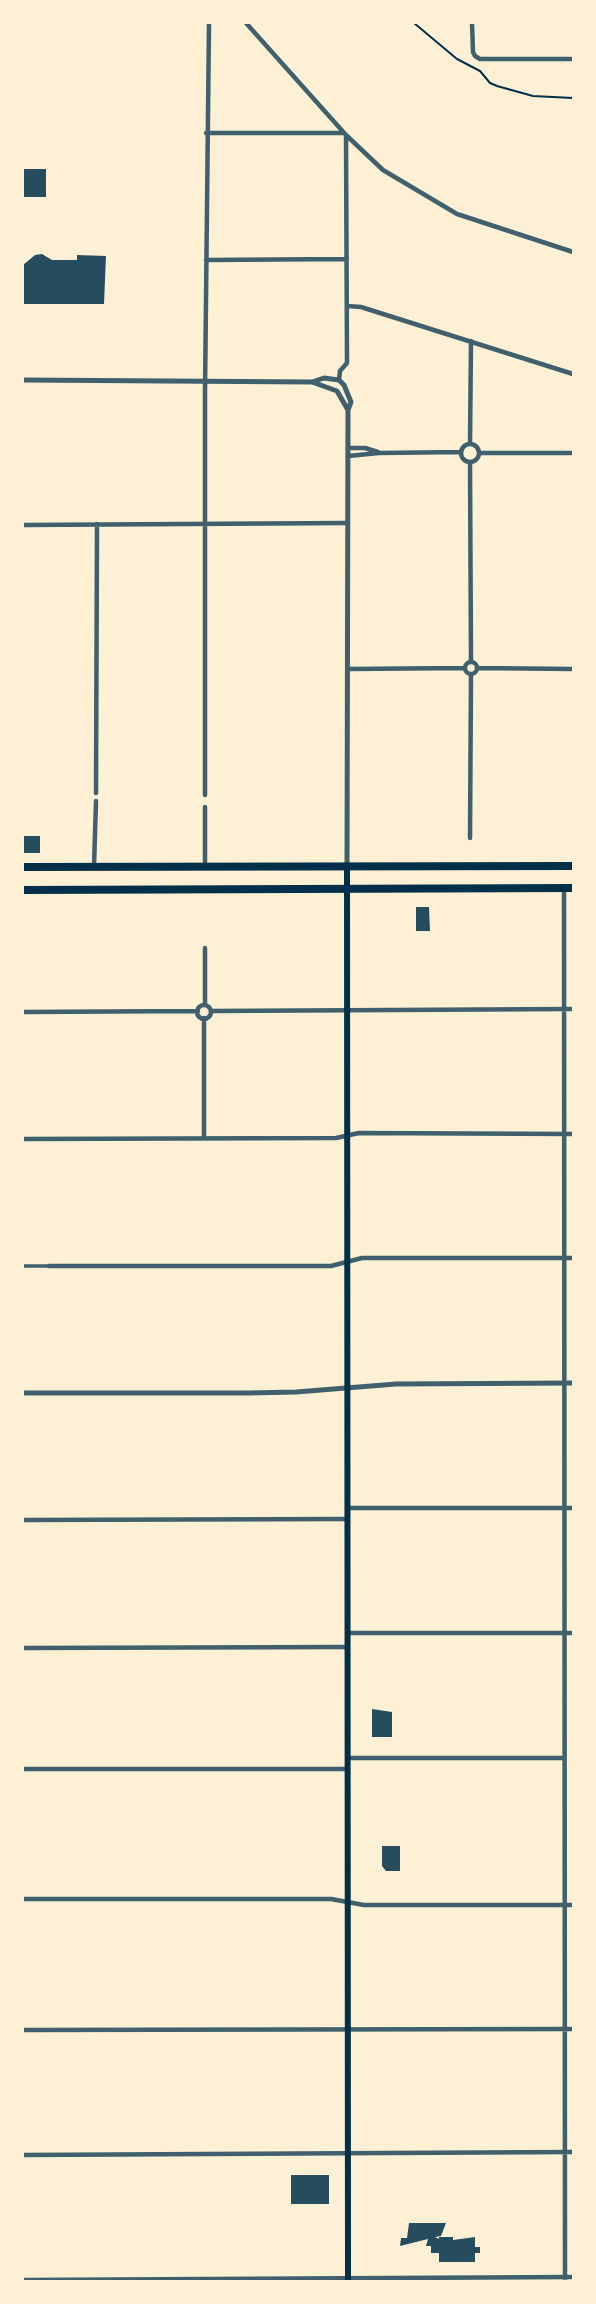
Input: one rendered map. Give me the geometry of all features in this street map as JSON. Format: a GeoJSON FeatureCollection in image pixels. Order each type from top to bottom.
{"type":"FeatureCollection","features":[{"type":"Feature","properties":{"kind":"highway"},"geometry":{"type":"LineString","coordinates":[[23,867],[573,866]]}},
{"type":"Feature","properties":{"kind":"highway"},"geometry":{"type":"LineString","coordinates":[[23,890],[569,888]]}},
{"type":"Feature","properties":{"kind":"main road"},"geometry":{"type":"LineString","coordinates":[[347,866],[348,2280]]}},
{"type":"Feature","properties":{"kind":"street"},"geometry":{"type":"LineString","coordinates":[[205,795],[206,133],[209,23]]}},
{"type":"Feature","properties":{"kind":"street"},"geometry":{"type":"LineString","coordinates":[[246,23],[345,134],[383,170],[447,210],[573,252]]}},
{"type":"Feature","properties":{"kind":"street"},"geometry":{"type":"LineString","coordinates":[[472,23],[473,52],[480,58],[573,59]]}},
{"type":"Feature","properties":{"kind":"street"},"geometry":{"type":"LineString","coordinates":[[206,133],[345,134]]}},
{"type":"Feature","properties":{"kind":"street"},"geometry":{"type":"LineString","coordinates":[[339,380],[340,371],[347,363],[345,134]]}},
{"type":"Feature","properties":{"kind":"street"},"geometry":{"type":"LineString","coordinates":[[206,260],[347,258]]}},
{"type":"Feature","properties":{"kind":"street"},"geometry":{"type":"LineString","coordinates":[[347,306],[358,306],[573,374]]}},
{"type":"Feature","properties":{"kind":"street"},"geometry":{"type":"LineString","coordinates":[[470,444],[471,341]]}},
{"type":"Feature","properties":{"kind":"street"},"geometry":{"type":"LineString","coordinates":[[23,380],[205,383],[312,382],[324,378],[339,380],[344,385],[351,398],[348,410],[347,866]]}},
{"type":"Feature","properties":{"kind":"street"},"geometry":{"type":"LineString","coordinates":[[312,382],[341,394],[348,410]]}},
{"type":"Feature","properties":{"kind":"street"},"geometry":{"type":"LineString","coordinates":[[461,452],[463,447],[470,444]]}},
{"type":"Feature","properties":{"kind":"street"},"geometry":{"type":"LineString","coordinates":[[470,444],[477,448],[479,453]]}},
{"type":"Feature","properties":{"kind":"street"},"geometry":{"type":"LineString","coordinates":[[348,447],[365,448],[379,453]]}},
{"type":"Feature","properties":{"kind":"street"},"geometry":{"type":"LineString","coordinates":[[348,456],[461,452]]}},
{"type":"Feature","properties":{"kind":"street"},"geometry":{"type":"LineString","coordinates":[[461,452],[465,460],[470,461],[476,459],[479,453]]}},
{"type":"Feature","properties":{"kind":"street"},"geometry":{"type":"LineString","coordinates":[[479,453],[573,453]]}},
{"type":"Feature","properties":{"kind":"street"},"geometry":{"type":"LineString","coordinates":[[470,461],[471,662],[477,668],[573,668]]}},
{"type":"Feature","properties":{"kind":"street"},"geometry":{"type":"LineString","coordinates":[[23,525],[348,523]]}},
{"type":"Feature","properties":{"kind":"street"},"geometry":{"type":"LineString","coordinates":[[96,793],[97,524]]}},
{"type":"Feature","properties":{"kind":"street"},"geometry":{"type":"LineString","coordinates":[[348,668],[465,668],[471,662]]}},
{"type":"Feature","properties":{"kind":"street"},"geometry":{"type":"LineString","coordinates":[[465,668],[471,674],[470,838]]}},
{"type":"Feature","properties":{"kind":"street"},"geometry":{"type":"LineString","coordinates":[[471,674],[476,672],[477,668]]}},
{"type":"Feature","properties":{"kind":"street"},"geometry":{"type":"LineString","coordinates":[[94,868],[96,801]]}},
{"type":"Feature","properties":{"kind":"street"},"geometry":{"type":"LineString","coordinates":[[205,807],[205,867]]}},
{"type":"Feature","properties":{"kind":"street"},"geometry":{"type":"LineString","coordinates":[[565,2279],[565,1009],[569,888]]}},
{"type":"Feature","properties":{"kind":"street"},"geometry":{"type":"LineString","coordinates":[[205,948],[205,1005],[211,1011],[573,1009]]}},
{"type":"Feature","properties":{"kind":"street"},"geometry":{"type":"LineString","coordinates":[[204,1018],[200,1017],[198,1011],[200,1006],[205,1005]]}},
{"type":"Feature","properties":{"kind":"street"},"geometry":{"type":"LineString","coordinates":[[23,1012],[198,1011]]}},
{"type":"Feature","properties":{"kind":"street"},"geometry":{"type":"LineString","coordinates":[[204,1018],[209,1016],[211,1011]]}},
{"type":"Feature","properties":{"kind":"street"},"geometry":{"type":"LineString","coordinates":[[204,1018],[204,1138]]}},
{"type":"Feature","properties":{"kind":"street"},"geometry":{"type":"LineString","coordinates":[[23,1139],[336,1138],[359,1133],[573,1134]]}},
{"type":"Feature","properties":{"kind":"street"},"geometry":{"type":"LineString","coordinates":[[23,1266],[331,1266],[362,1258],[573,1258]]}},
{"type":"Feature","properties":{"kind":"street"},"geometry":{"type":"LineString","coordinates":[[23,1393],[249,1393],[396,1384],[573,1383]]}},
{"type":"Feature","properties":{"kind":"street"},"geometry":{"type":"LineString","coordinates":[[348,1508],[573,1508]]}},
{"type":"Feature","properties":{"kind":"street"},"geometry":{"type":"LineString","coordinates":[[23,1521],[348,1519]]}},
{"type":"Feature","properties":{"kind":"street"},"geometry":{"type":"LineString","coordinates":[[348,1633],[573,1633]]}},
{"type":"Feature","properties":{"kind":"street"},"geometry":{"type":"LineString","coordinates":[[23,1648],[348,1647]]}},
{"type":"Feature","properties":{"kind":"street"},"geometry":{"type":"LineString","coordinates":[[348,1758],[564,1758]]}},
{"type":"Feature","properties":{"kind":"street"},"geometry":{"type":"LineString","coordinates":[[23,1769],[348,1769]]}},
{"type":"Feature","properties":{"kind":"street"},"geometry":{"type":"LineString","coordinates":[[23,1899],[331,1899],[381,1905],[573,1905]]}},
{"type":"Feature","properties":{"kind":"street"},"geometry":{"type":"LineString","coordinates":[[23,2030],[573,2029]]}},
{"type":"Feature","properties":{"kind":"street"},"geometry":{"type":"LineString","coordinates":[[23,2155],[573,2152]]}},
{"type":"Feature","properties":{"kind":"street"},"geometry":{"type":"LineString","coordinates":[[23,2280],[573,2277]]}},
{"type":"Feature","properties":{"kind":"path"},"geometry":{"type":"LineString","coordinates":[[414,23],[457,59],[480,71],[490,83],[533,96],[573,98]]}},
{"type":"Feature","properties":{"kind":"building"},"geometry":{"type":"Polygon","coordinates":[[[23,169],[46,169],[46,197],[23,197],[23,169]]]}},
{"type":"Feature","properties":{"kind":"building"},"geometry":{"type":"Polygon","coordinates":[[[42,254],[52,260],[77,260],[77,255],[106,256],[104,304],[23,304],[23,265],[35,255],[42,254]]]}},
{"type":"Feature","properties":{"kind":"building"},"geometry":{"type":"Polygon","coordinates":[[[23,836],[40,836],[40,853],[23,853],[23,836]]]}},
{"type":"Feature","properties":{"kind":"building"},"geometry":{"type":"Polygon","coordinates":[[[416,907],[429,907],[430,931],[416,931],[416,907]]]}},
{"type":"Feature","properties":{"kind":"building"},"geometry":{"type":"Polygon","coordinates":[[[372,1709],[392,1712],[392,1737],[372,1737],[372,1709]]]}},
{"type":"Feature","properties":{"kind":"building"},"geometry":{"type":"Polygon","coordinates":[[[382,1846],[400,1846],[400,1871],[386,1871],[382,1866],[382,1846]]]}},
{"type":"Feature","properties":{"kind":"building"},"geometry":{"type":"Polygon","coordinates":[[[291,2175],[329,2175],[329,2204],[291,2204],[291,2175]]]}},
{"type":"Feature","properties":{"kind":"building"},"geometry":{"type":"Polygon","coordinates":[[[409,2223],[446,2223],[441,2236],[435,2237],[453,2237],[453,2240],[475,2237],[475,2247],[480,2247],[480,2253],[475,2253],[475,2262],[439,2262],[439,2253],[431,2253],[431,2246],[426,2246],[428,2239],[400,2246],[401,2238],[407,2238],[409,2223]]]}}]}
